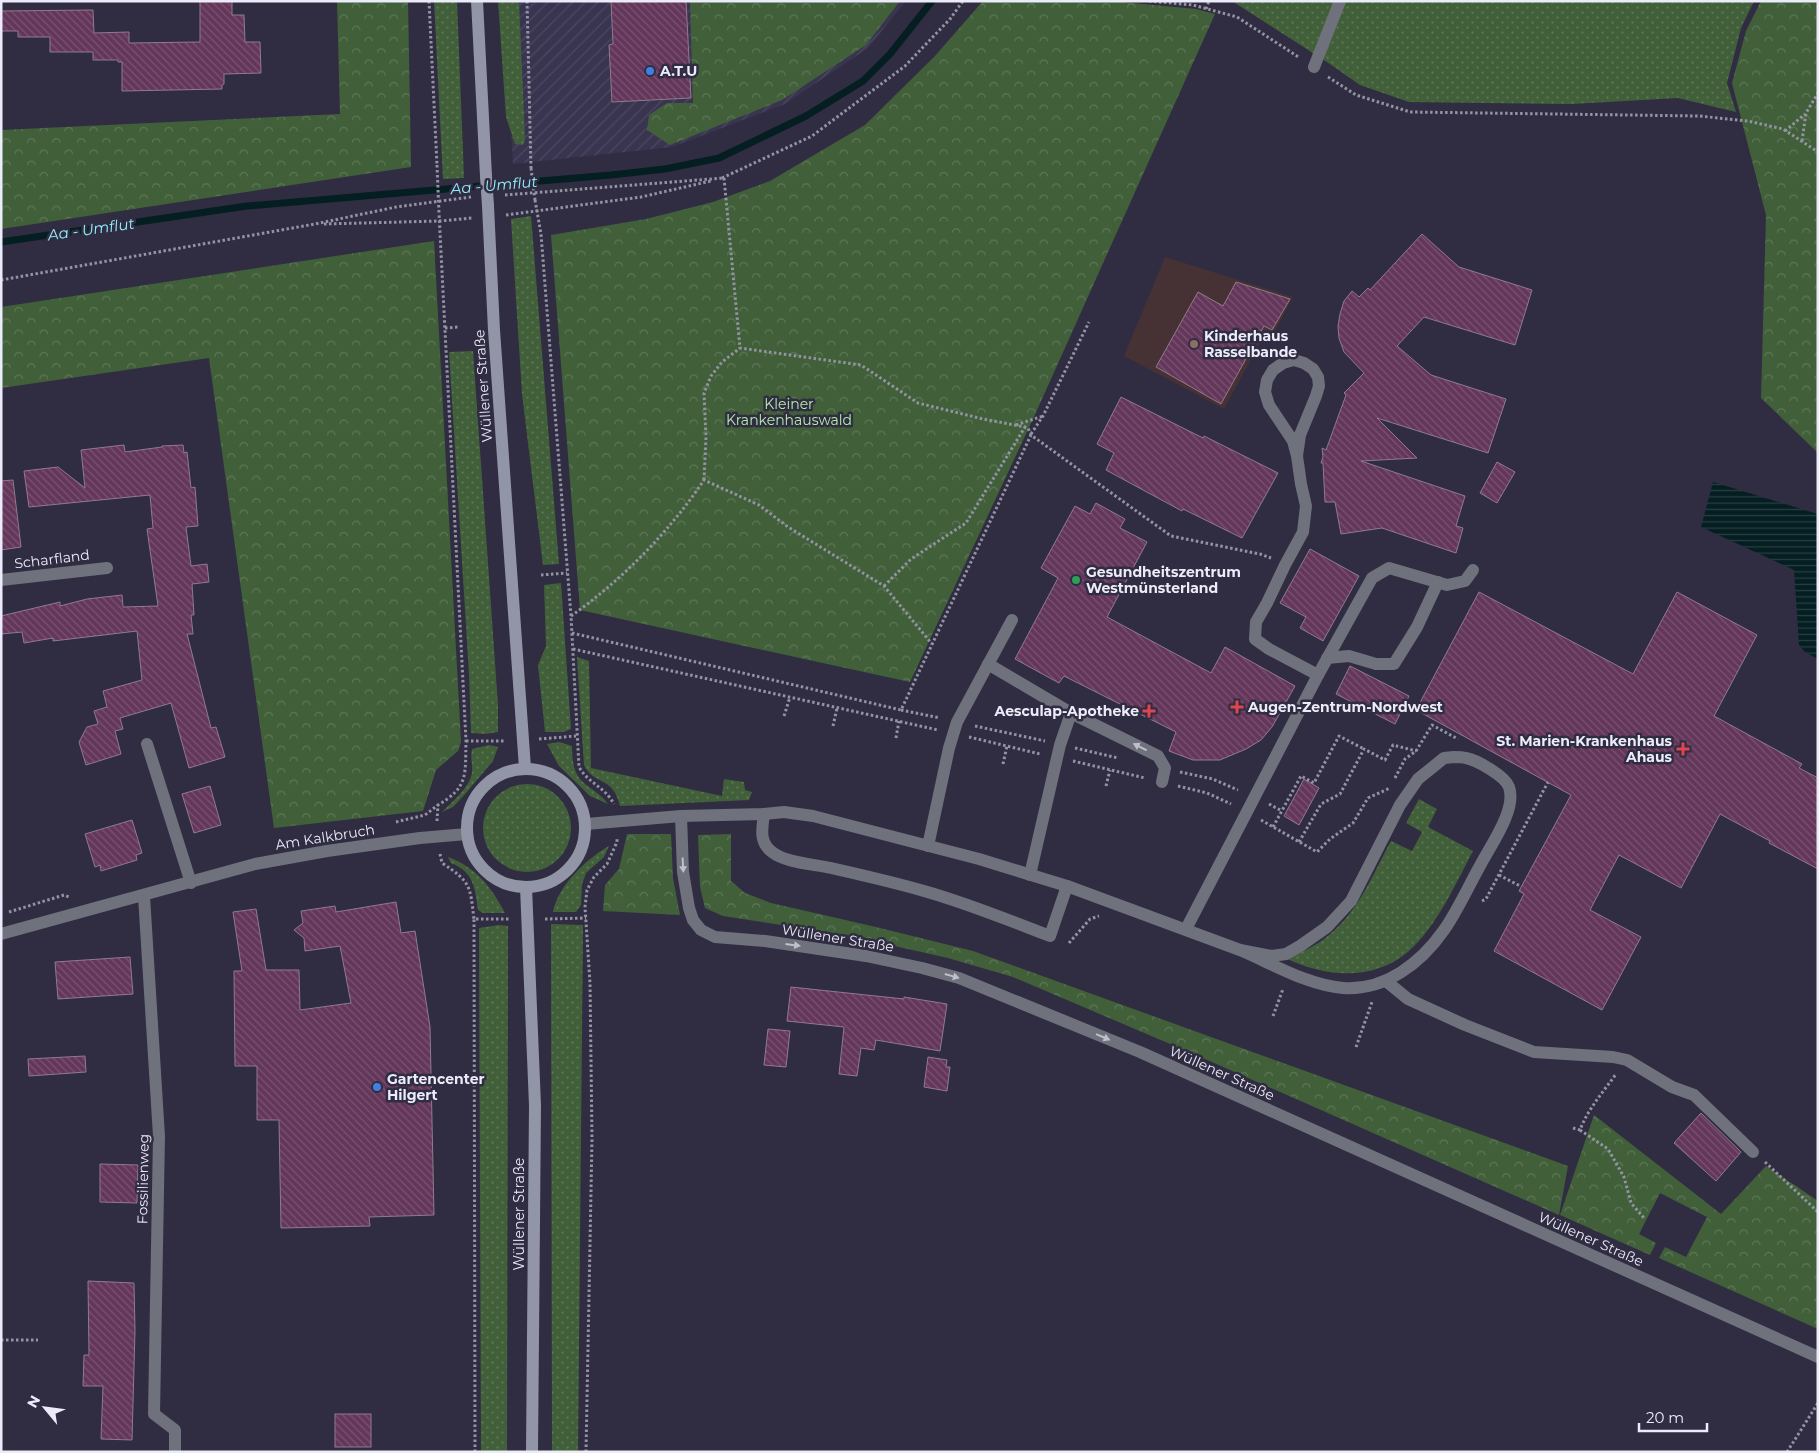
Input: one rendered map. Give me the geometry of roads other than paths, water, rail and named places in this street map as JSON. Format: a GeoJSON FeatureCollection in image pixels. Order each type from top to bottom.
{"type":"FeatureCollection","features":[{"type":"Feature","properties":{"kind":"main road","name":"Wüllener Straße"},"geometry":{"type":"LineString","coordinates":[[477,1],[488,212],[525,768]]}},
{"type":"Feature","properties":{"kind":"main road"},"geometry":{"type":"LineString","coordinates":[[525,768],[543,770],[560,778],[573,790],[582,806],[586,824],[584,842],[576,860],[564,874],[548,884],[526,887],[510,885],[493,878],[479,865],[470,848],[467,834],[469,811],[477,794],[490,780],[506,771],[525,768]]}},
{"type":"Feature","properties":{"kind":"main road","name":"Wüllener Straße"},"geometry":{"type":"LineString","coordinates":[[526,887],[535,1105],[532,1452]]}},
{"type":"Feature","properties":{"kind":"street"},"geometry":{"type":"LineString","coordinates":[[1314,67],[1340,1]]}},
{"type":"Feature","properties":{"kind":"street"},"geometry":{"type":"LineString","coordinates":[[1297,456],[1300,435],[1319,386],[1318,377],[1313,369],[1304,363],[1294,360],[1283,363],[1273,370],[1266,380],[1265,392],[1269,405],[1293,442],[1297,456],[1306,506],[1303,532],[1256,622],[1254,639],[1318,676]]}},
{"type":"Feature","properties":{"kind":"street","name":"Scharfland"},"geometry":{"type":"LineString","coordinates":[[1,580],[107,568]]}},
{"type":"Feature","properties":{"kind":"street"},"geometry":{"type":"LineString","coordinates":[[1186,929],[1327,658],[1372,578],[1389,568],[1447,585],[1465,581],[1473,570]]}},
{"type":"Feature","properties":{"kind":"street"},"geometry":{"type":"LineString","coordinates":[[1327,658],[1349,656],[1376,664],[1394,664],[1417,627],[1438,582]]}},
{"type":"Feature","properties":{"kind":"street"},"geometry":{"type":"LineString","coordinates":[[928,846],[950,748],[958,722],[1012,620]]}},
{"type":"Feature","properties":{"kind":"street"},"geometry":{"type":"LineString","coordinates":[[988,664],[1071,712],[1158,756],[1165,768],[1162,782]]}},
{"type":"Feature","properties":{"kind":"street"},"geometry":{"type":"LineString","coordinates":[[1030,875],[1060,745],[1071,712]]}},
{"type":"Feature","properties":{"kind":"street"},"geometry":{"type":"LineString","coordinates":[[147,744],[191,882]]}},
{"type":"Feature","properties":{"kind":"street"},"geometry":{"type":"LineString","coordinates":[[586,824],[681,816],[784,812],[813,816],[928,846],[1067,886],[1240,950],[1300,977],[1343,988],[1362,987],[1386,981],[1406,970],[1445,930],[1504,821],[1511,797],[1508,786],[1501,777],[1467,758],[1444,758],[1418,779],[1400,805],[1351,901],[1327,927],[1286,954],[1272,956],[1240,950]]}},
{"type":"Feature","properties":{"kind":"street"},"geometry":{"type":"LineString","coordinates":[[764,814],[761,834],[766,846],[773,853],[784,859],[833,868],[924,891],[983,910],[1050,936],[1067,886]]}},
{"type":"Feature","properties":{"kind":"street","name":"Wüllener Straße"},"geometry":{"type":"LineString","coordinates":[[681,816],[683,872],[689,908],[693,920],[701,930],[715,937],[775,942],[866,956],[922,968],[967,981],[1140,1052],[1818,1357]]}},
{"type":"Feature","properties":{"kind":"street","name":"Am Kalkbruch"},"geometry":{"type":"LineString","coordinates":[[1,934],[255,864],[327,851],[467,834]]}},
{"type":"Feature","properties":{"kind":"street","name":"Fossilienweg"},"geometry":{"type":"LineString","coordinates":[[144,896],[159,1136],[154,1414],[175,1430],[175,1452]]}},
{"type":"Feature","properties":{"kind":"street"},"geometry":{"type":"LineString","coordinates":[[1386,981],[1408,999],[1465,1025],[1534,1052],[1613,1057],[1627,1060],[1672,1087],[1694,1095],[1753,1152]]}},
{"type":"Feature","properties":{"kind":"waterway","name":"Aa - Umflut"},"geometry":{"type":"LineString","coordinates":[[1,242],[247,206],[611,175],[665,169],[719,158],[806,116],[863,81],[890,54],[932,1]]}},
{"type":"Feature","properties":{"kind":"place","name":"A.T.U"},"geometry":{"type":"Point","coordinates":[650,71]}},
{"type":"Feature","properties":{"kind":"place","name":"Kinderhaus Rasselbande"},"geometry":{"type":"Point","coordinates":[1194,344]}},
{"type":"Feature","properties":{"kind":"place","name":"Gesundheitszentrum Westmünsterland"},"geometry":{"type":"Point","coordinates":[1076,580]}},
{"type":"Feature","properties":{"kind":"place","name":"Augen-Zentrum-Nordwest"},"geometry":{"type":"Point","coordinates":[1237,707]}},
{"type":"Feature","properties":{"kind":"place","name":"Aesculap-Apotheke"},"geometry":{"type":"Point","coordinates":[1149,711]}},
{"type":"Feature","properties":{"kind":"place","name":"St. Marien-Krankenhaus Ahaus"},"geometry":{"type":"Point","coordinates":[1683,749]}},
{"type":"Feature","properties":{"kind":"place","name":"Gartencenter Hilgert"},"geometry":{"type":"Point","coordinates":[377,1087]}},
{"type":"Feature","properties":{"kind":"park label","name":"Kleiner Krankenhauswald"},"geometry":{"type":"Point","coordinates":[789,412]}}]}
